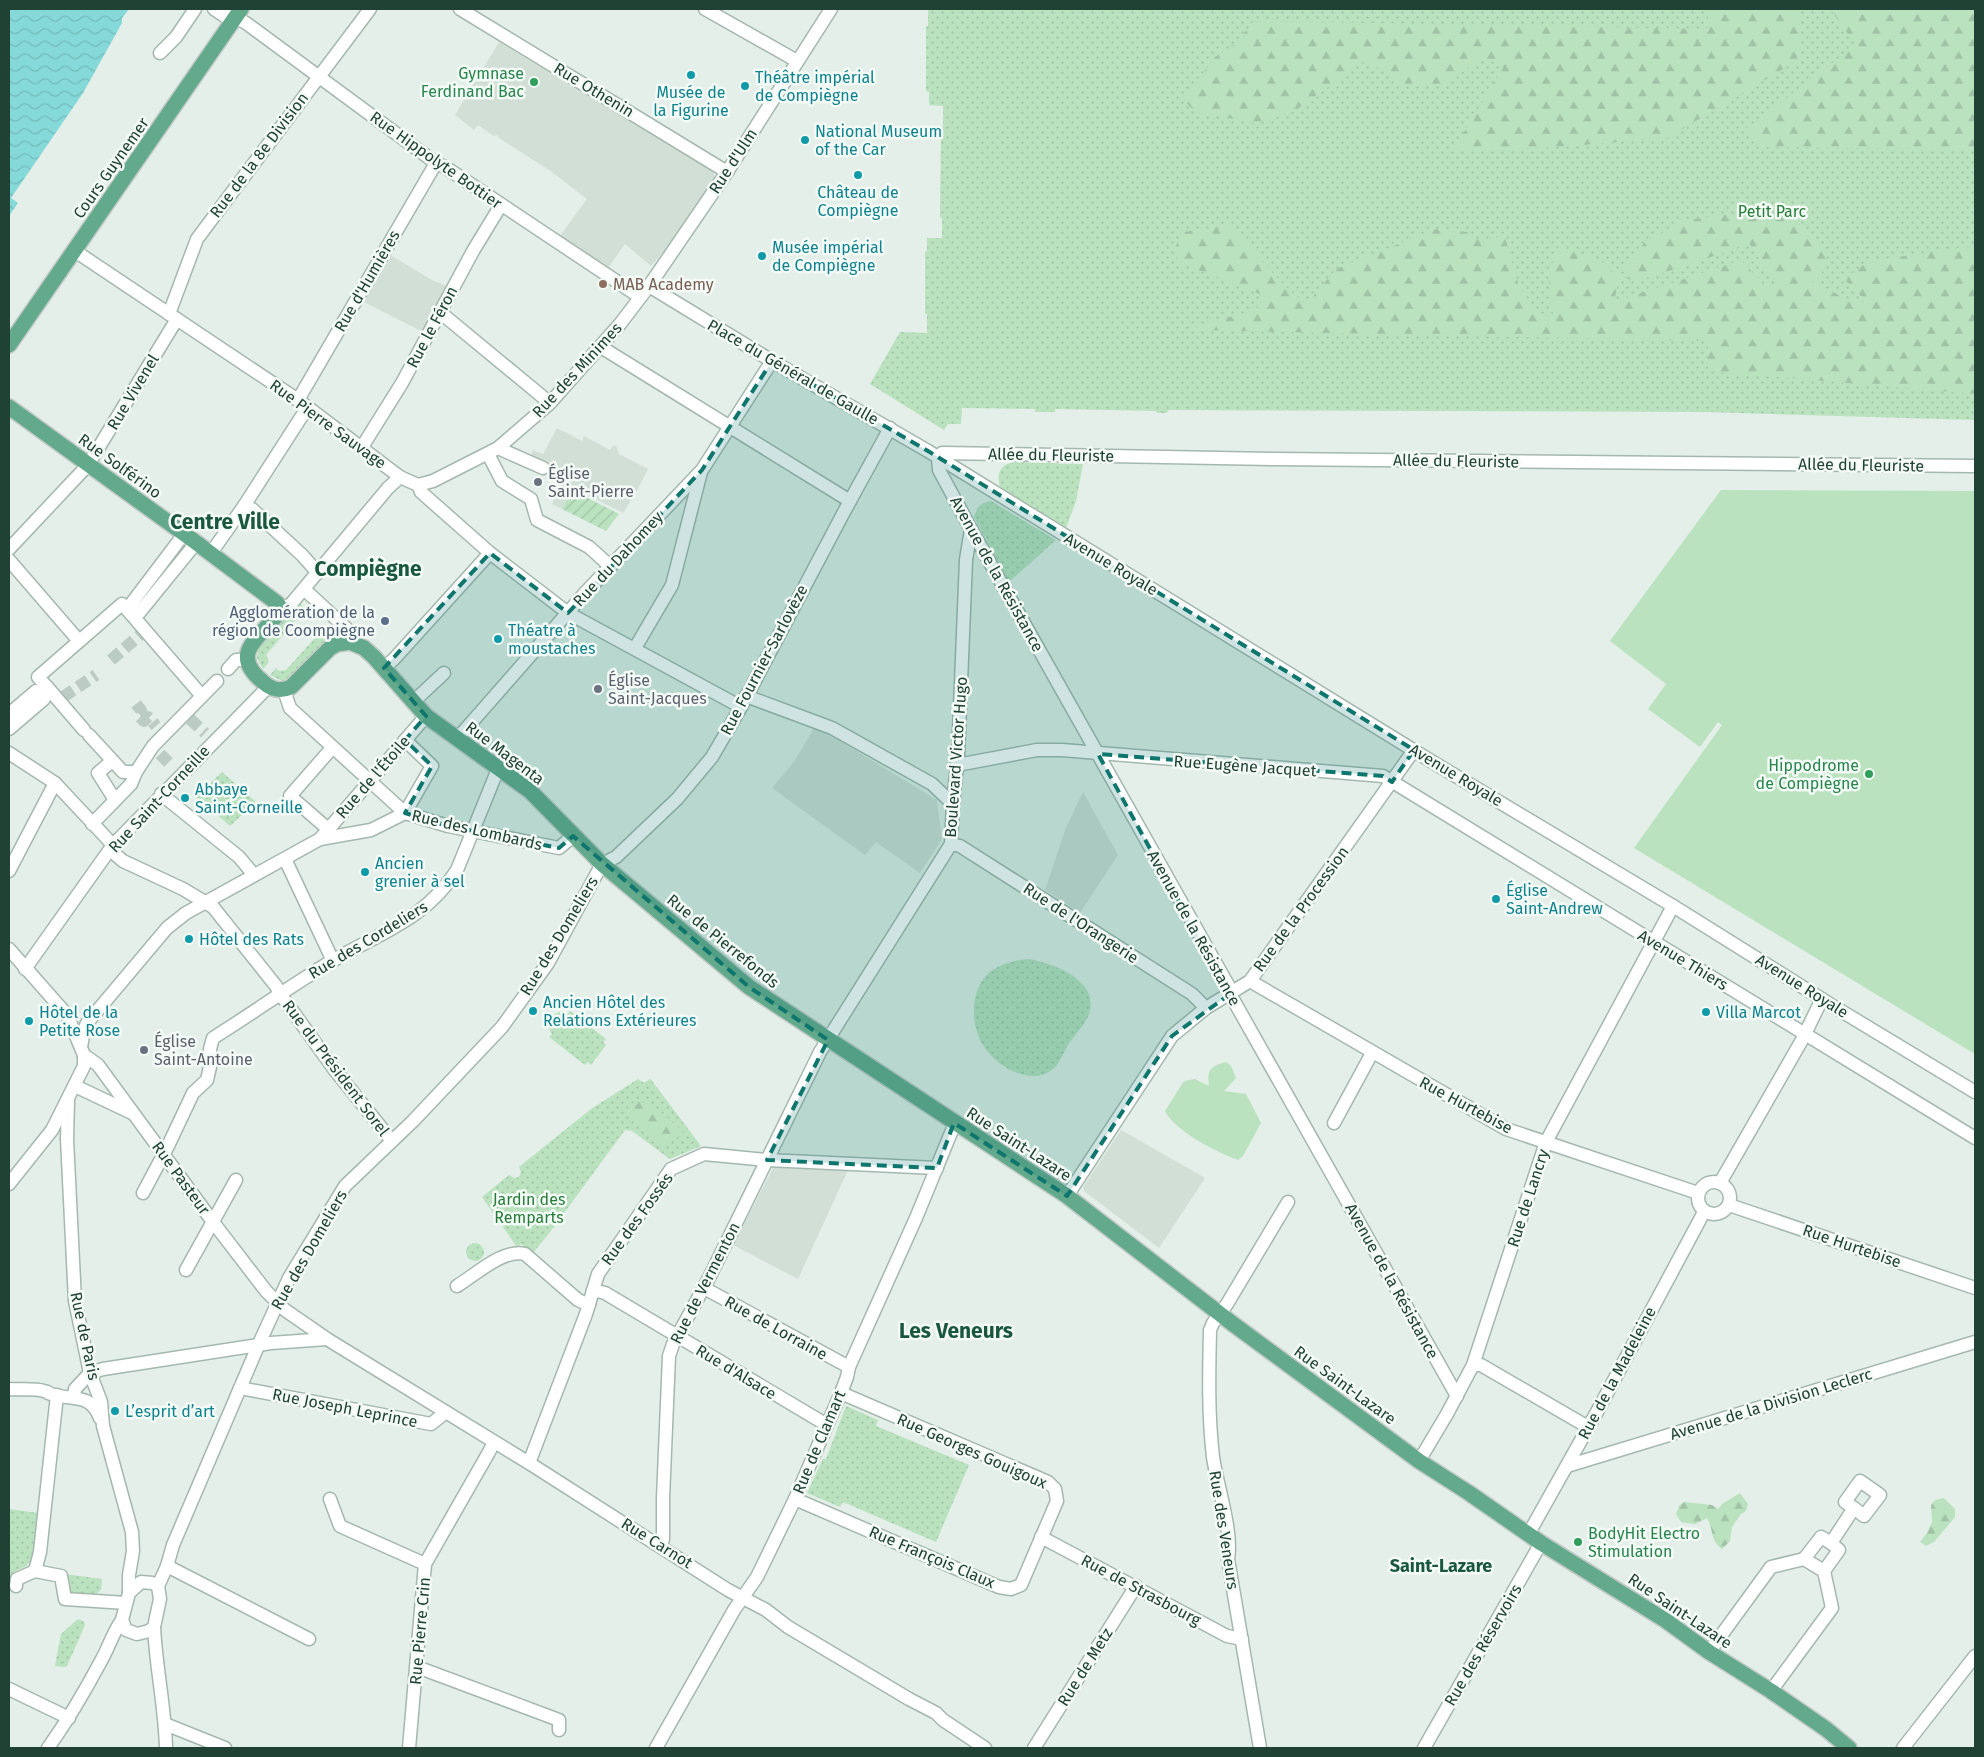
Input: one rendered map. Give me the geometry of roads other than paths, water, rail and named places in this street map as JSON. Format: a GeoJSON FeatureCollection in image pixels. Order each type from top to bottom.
{"type":"FeatureCollection","features":[{"type":"Feature","properties":{"kind":"main road","name":"Cours Guynemer"},"geometry":{"type":"LineString","coordinates":[[9,345],[75,251],[234,11]]}},
{"type":"Feature","properties":{"kind":"main road","name":"Rue Solférino"},"geometry":{"type":"LineString","coordinates":[[9,407],[269,595],[281,609]]}},
{"type":"Feature","properties":{"kind":"main road"},"geometry":{"type":"LineString","coordinates":[[281,609],[249,648],[246,660],[251,671],[268,687],[276,690],[292,687],[330,648],[343,642],[358,644]]}},
{"type":"Feature","properties":{"kind":"main road","name":"Rue Magenta"},"geometry":{"type":"LineString","coordinates":[[358,644],[374,657],[426,716],[530,791],[602,864]]}},
{"type":"Feature","properties":{"kind":"main road","name":"Rue de Pierrefonds"},"geometry":{"type":"LineString","coordinates":[[602,864],[749,987],[828,1040]]}},
{"type":"Feature","properties":{"kind":"main road","name":"Rue Saint-Lazare"},"geometry":{"type":"LineString","coordinates":[[828,1040],[1067,1196],[1219,1313],[1419,1461],[1535,1538],[1665,1620],[1709,1652],[1820,1725],[1848,1748]]}},
{"type":"Feature","properties":{"kind":"street"},"geometry":{"type":"LineString","coordinates":[[164,56],[196,9]]}},
{"type":"Feature","properties":{"kind":"street","name":"Rue Hippolyte Bottier"},"geometry":{"type":"LineString","coordinates":[[214,9],[226,17],[234,11],[246,23],[318,77],[436,162],[640,297]]}},
{"type":"Feature","properties":{"kind":"street","name":"Rue de la 8e Division"},"geometry":{"type":"LineString","coordinates":[[173,316],[197,239],[370,9]]}},
{"type":"Feature","properties":{"kind":"street","name":"Rue Othenin"},"geometry":{"type":"LineString","coordinates":[[460,9],[728,172]]}},
{"type":"Feature","properties":{"kind":"street"},"geometry":{"type":"LineString","coordinates":[[704,9],[797,61]]}},
{"type":"Feature","properties":{"kind":"street","name":"Rue d'Ulm"},"geometry":{"type":"LineString","coordinates":[[649,286],[728,172],[831,9]]}},
{"type":"Feature","properties":{"kind":"street","name":"Rue d'Humières"},"geometry":{"type":"LineString","coordinates":[[211,553],[244,506],[436,162]]}},
{"type":"Feature","properties":{"kind":"street","name":"Rue le Féron"},"geometry":{"type":"LineString","coordinates":[[362,447],[402,383],[500,205]]}},
{"type":"Feature","properties":{"kind":"street","name":"Rue Pierre Sauvage"},"geometry":{"type":"LineString","coordinates":[[75,251],[302,404],[400,477],[418,485],[420,492],[490,553],[568,613],[743,701],[832,728],[932,784],[952,804]]}},
{"type":"Feature","properties":{"kind":"street","name":"Rue des Minimes"},"geometry":{"type":"LineString","coordinates":[[418,485],[433,481],[493,451],[550,403],[620,324],[649,286]]}},
{"type":"Feature","properties":{"kind":"street","name":"Place du Général de Gaulle"},"geometry":{"type":"LineString","coordinates":[[649,286],[772,361],[938,457]]}},
{"type":"Feature","properties":{"kind":"street"},"geometry":{"type":"LineString","coordinates":[[441,313],[550,403]]}},
{"type":"Feature","properties":{"kind":"street","name":"Rue Vivenel"},"geometry":{"type":"LineString","coordinates":[[9,549],[88,465],[173,316]]}},
{"type":"Feature","properties":{"kind":"street"},"geometry":{"type":"LineString","coordinates":[[600,347],[850,500]]}},
{"type":"Feature","properties":{"kind":"street"},"geometry":{"type":"LineString","coordinates":[[635,648],[672,585],[702,470],[772,361]]}},
{"type":"Feature","properties":{"kind":"street","name":"Rue Fournier-Sarlovèze"},"geometry":{"type":"LineString","coordinates":[[602,864],[616,856],[677,799],[712,757],[890,428]]}},
{"type":"Feature","properties":{"kind":"street"},"geometry":{"type":"LineString","coordinates":[[493,451],[543,468]]}},
{"type":"Feature","properties":{"kind":"street"},"geometry":{"type":"LineString","coordinates":[[493,451],[502,481],[531,498],[537,520],[589,547],[610,566]]}},
{"type":"Feature","properties":{"kind":"street","name":"Allée du Fleuriste"},"geometry":{"type":"LineString","coordinates":[[938,457],[942,453],[1275,459],[1975,466]]}},
{"type":"Feature","properties":{"kind":"street","name":"Avenue de la Résistance"},"geometry":{"type":"LineString","coordinates":[[938,457],[939,470],[971,529],[1228,985],[1230,994],[1456,1396]]}},
{"type":"Feature","properties":{"kind":"street","name":"Avenue Royale"},"geometry":{"type":"LineString","coordinates":[[938,457],[1975,1092]]}},
{"type":"Feature","properties":{"kind":"street","name":"Rue du Dahomey"},"geometry":{"type":"LineString","coordinates":[[457,739],[610,566],[702,470]]}},
{"type":"Feature","properties":{"kind":"street"},"geometry":{"type":"LineString","coordinates":[[281,609],[291,604],[388,488],[400,477]]}},
{"type":"Feature","properties":{"kind":"street"},"geometry":{"type":"LineString","coordinates":[[244,506],[252,509],[318,573]]}},
{"type":"Feature","properties":{"kind":"street","name":"Boulevard Victor Hugo"},"geometry":{"type":"LineString","coordinates":[[828,1040],[951,844],[952,804],[957,769],[966,560],[971,529]]}},
{"type":"Feature","properties":{"kind":"street"},"geometry":{"type":"LineString","coordinates":[[184,534],[131,604],[143,633],[202,696]]}},
{"type":"Feature","properties":{"kind":"street"},"geometry":{"type":"LineString","coordinates":[[9,729],[44,699],[44,691],[38,677],[122,604],[140,613],[196,543]]}},
{"type":"Feature","properties":{"kind":"street"},"geometry":{"type":"LineString","coordinates":[[384,668],[490,553]]}},
{"type":"Feature","properties":{"kind":"street"},"geometry":{"type":"LineString","coordinates":[[9,560],[79,641]]}},
{"type":"Feature","properties":{"kind":"street"},"geometry":{"type":"LineString","coordinates":[[304,589],[346,628],[358,644]]}},
{"type":"Feature","properties":{"kind":"street"},"geometry":{"type":"LineString","coordinates":[[228,669],[236,660],[246,660]]}},
{"type":"Feature","properties":{"kind":"street"},"geometry":{"type":"LineString","coordinates":[[413,702],[444,673]]}},
{"type":"Feature","properties":{"kind":"street"},"geometry":{"type":"LineString","coordinates":[[92,824],[131,784],[136,772],[156,750],[160,730],[187,717],[202,696],[217,681]]}},
{"type":"Feature","properties":{"kind":"street","name":"Rue Saint-Corneille"},"geometry":{"type":"LineString","coordinates":[[25,969],[113,845],[161,794],[176,770],[209,737],[268,687]]}},
{"type":"Feature","properties":{"kind":"street"},"geometry":{"type":"LineString","coordinates":[[284,690],[290,708],[405,814],[432,766],[405,740]]}},
{"type":"Feature","properties":{"kind":"street"},"geometry":{"type":"LineString","coordinates":[[9,714],[36,691],[44,691],[75,719],[123,772],[136,772]]}},
{"type":"Feature","properties":{"kind":"street"},"geometry":{"type":"LineString","coordinates":[[63,697],[77,717],[75,719]]}},
{"type":"Feature","properties":{"kind":"street","name":"Rue de l'Étoile"},"geometry":{"type":"LineString","coordinates":[[324,834],[426,716]]}},
{"type":"Feature","properties":{"kind":"street"},"geometry":{"type":"LineString","coordinates":[[9,1184],[52,1130],[68,1101],[84,1066],[84,1030],[92,1016],[167,928],[186,913],[254,874],[285,859],[324,834],[290,796],[332,748]]}},
{"type":"Feature","properties":{"kind":"street","name":"Rue Eugène Jacquet"},"geometry":{"type":"LineString","coordinates":[[932,784],[943,781],[957,769],[1037,750],[1062,750],[1383,776],[1392,782]]}},
{"type":"Feature","properties":{"kind":"street","name":"Rue de la Procession"},"geometry":{"type":"LineString","coordinates":[[1067,1196],[1172,1036],[1206,1008],[1250,982],[1414,750]]}},
{"type":"Feature","properties":{"kind":"street"},"geometry":{"type":"LineString","coordinates":[[9,752],[55,783],[113,845],[116,855],[123,861],[207,902]]}},
{"type":"Feature","properties":{"kind":"street"},"geometry":{"type":"LineString","coordinates":[[112,761],[98,773],[115,800]]}},
{"type":"Feature","properties":{"kind":"street","name":"Rue des Cordeliers"},"geometry":{"type":"LineString","coordinates":[[163,1153],[192,1093],[207,1080],[213,1038],[333,961],[424,909],[448,885],[457,870],[498,769]]}},
{"type":"Feature","properties":{"kind":"street","name":"Avenue Thiers"},"geometry":{"type":"LineString","coordinates":[[1392,782],[1975,1138]]}},
{"type":"Feature","properties":{"kind":"street"},"geometry":{"type":"LineString","coordinates":[[9,871],[55,783]]}},
{"type":"Feature","properties":{"kind":"street"},"geometry":{"type":"LineString","coordinates":[[161,794],[239,857],[254,874]]}},
{"type":"Feature","properties":{"kind":"street","name":"Rue des Lombards"},"geometry":{"type":"LineString","coordinates":[[324,834],[371,830],[405,814],[448,826],[559,848],[573,836]]}},
{"type":"Feature","properties":{"kind":"street","name":"Rue de l'Orangerie"},"geometry":{"type":"LineString","coordinates":[[951,844],[960,846],[1049,902],[1192,994],[1206,1008]]}},
{"type":"Feature","properties":{"kind":"street"},"geometry":{"type":"LineString","coordinates":[[285,859],[333,961]]}},
{"type":"Feature","properties":{"kind":"street","name":"Rue des Domeliers"},"geometry":{"type":"LineString","coordinates":[[158,1586],[168,1566],[173,1545],[289,1278],[345,1186],[502,1027],[548,963],[602,864]]}},
{"type":"Feature","properties":{"kind":"street","name":"Rue du Président Sorel"},"geometry":{"type":"LineString","coordinates":[[207,902],[214,907],[271,979],[334,1069],[392,1140]]}},
{"type":"Feature","properties":{"kind":"street","name":"Rue de Lancry"},"geometry":{"type":"LineString","coordinates":[[1419,1461],[1473,1365],[1546,1142],[1673,906]]}},
{"type":"Feature","properties":{"kind":"street"},"geometry":{"type":"LineString","coordinates":[[9,948],[25,969],[67,1015],[83,1051]]}},
{"type":"Feature","properties":{"kind":"street","name":"Rue Hurtebise"},"geometry":{"type":"LineString","coordinates":[[1250,982],[1506,1129],[1698,1193]]}},
{"type":"Feature","properties":{"kind":"street"},"geometry":{"type":"LineString","coordinates":[[1720,1183],[1805,1034],[1822,1000]]}},
{"type":"Feature","properties":{"kind":"street"},"geometry":{"type":"LineString","coordinates":[[67,1015],[79,1017],[92,1016]]}},
{"type":"Feature","properties":{"kind":"street","name":"Rue de Vermenton"},"geometry":{"type":"LineString","coordinates":[[661,1546],[664,1539],[663,1498],[669,1356],[820,1052],[828,1040]]}},
{"type":"Feature","properties":{"kind":"street","name":"Rue Pasteur"},"geometry":{"type":"LineString","coordinates":[[83,1051],[98,1065],[213,1222],[278,1303]]}},
{"type":"Feature","properties":{"kind":"street"},"geometry":{"type":"LineString","coordinates":[[1334,1123],[1372,1053]]}},
{"type":"Feature","properties":{"kind":"street"},"geometry":{"type":"LineString","coordinates":[[75,1086],[132,1113]]}},
{"type":"Feature","properties":{"kind":"street","name":"Rue de Paris"},"geometry":{"type":"LineString","coordinates":[[68,1101],[67,1138],[75,1301],[90,1373],[101,1402],[103,1426],[132,1532],[132,1566],[128,1575],[127,1598]]}},
{"type":"Feature","properties":{"kind":"street","name":"Rue de Clamart"},"geometry":{"type":"LineString","coordinates":[[656,1748],[734,1610],[757,1577],[795,1499],[841,1393],[847,1377],[848,1367],[937,1168],[955,1123]]}},
{"type":"Feature","properties":{"kind":"street"},"geometry":{"type":"LineString","coordinates":[[52,1130],[67,1138]]}},
{"type":"Feature","properties":{"kind":"street"},"geometry":{"type":"LineString","coordinates":[[143,1193],[163,1153]]}},
{"type":"Feature","properties":{"kind":"street","name":"Rue des Fossés"},"geometry":{"type":"LineString","coordinates":[[529,1463],[589,1305],[598,1274],[671,1169],[704,1154],[767,1160],[937,1168]]}},
{"type":"Feature","properties":{"kind":"street"},"geometry":{"type":"LineString","coordinates":[[186,1270],[236,1180]]}},
{"type":"Feature","properties":{"kind":"street"},"geometry":{"type":"LineString","coordinates":[[1720,1183],[1728,1190],[1730,1195],[1729,1205],[1718,1214],[1713,1215],[1704,1212],[1698,1203],[1698,1193],[1705,1184],[1720,1183]]}},
{"type":"Feature","properties":{"kind":"street","name":"Rue des Veneurs"},"geometry":{"type":"LineString","coordinates":[[1260,1748],[1228,1559],[1229,1552],[1225,1522],[1216,1474],[1208,1410],[1210,1330],[1288,1202]]}},
{"type":"Feature","properties":{"kind":"street","name":"Rue Hurtebise"},"geometry":{"type":"LineString","coordinates":[[1729,1205],[1975,1288]]}},
{"type":"Feature","properties":{"kind":"street","name":"Rue de la Madeleine"},"geometry":{"type":"LineString","coordinates":[[1535,1538],[1567,1466],[1704,1212]]}},
{"type":"Feature","properties":{"kind":"street"},"geometry":{"type":"LineString","coordinates":[[457,1286],[507,1254],[517,1252],[525,1254],[578,1300],[589,1305]]}},
{"type":"Feature","properties":{"kind":"street","name":"Rue de Lorraine"},"geometry":{"type":"LineString","coordinates":[[704,1288],[848,1367]]}},
{"type":"Feature","properties":{"kind":"street","name":"Rue d'Alsace"},"geometry":{"type":"LineString","coordinates":[[593,1290],[605,1293],[827,1426]]}},
{"type":"Feature","properties":{"kind":"street","name":"Rue Carnot"},"geometry":{"type":"LineString","coordinates":[[278,1303],[327,1339],[529,1463],[728,1590],[766,1610],[788,1627],[835,1656],[936,1713],[943,1720],[985,1748]]}},
{"type":"Feature","properties":{"kind":"street"},"geometry":{"type":"LineString","coordinates":[[75,1393],[90,1373],[103,1369],[258,1346],[327,1339]]}},
{"type":"Feature","properties":{"kind":"street","name":"Avenue de la Division Leclerc"},"geometry":{"type":"LineString","coordinates":[[1567,1466],[1975,1342]]}},
{"type":"Feature","properties":{"kind":"street"},"geometry":{"type":"LineString","coordinates":[[1473,1365],[1481,1365],[1588,1427]]}},
{"type":"Feature","properties":{"kind":"street","name":"Rue Joseph Leprince"},"geometry":{"type":"LineString","coordinates":[[240,1388],[431,1424],[446,1412]]}},
{"type":"Feature","properties":{"kind":"street"},"geometry":{"type":"LineString","coordinates":[[9,1389],[92,1395],[101,1402]]}},
{"type":"Feature","properties":{"kind":"street"},"geometry":{"type":"LineString","coordinates":[[35,1571],[40,1552],[51,1393]]}},
{"type":"Feature","properties":{"kind":"street"},"geometry":{"type":"LineString","coordinates":[[75,1393],[95,1407],[103,1426]]}},
{"type":"Feature","properties":{"kind":"street","name":"Rue Georges Gouigoux"},"geometry":{"type":"LineString","coordinates":[[841,1393],[1048,1482],[1055,1489],[1057,1501],[1042,1537]]}},
{"type":"Feature","properties":{"kind":"street","name":"Rue Pierre Crin"},"geometry":{"type":"LineString","coordinates":[[409,1748],[425,1564],[494,1442]]}},
{"type":"Feature","properties":{"kind":"street"},"geometry":{"type":"LineString","coordinates":[[330,1499],[340,1526],[425,1564]]}},
{"type":"Feature","properties":{"kind":"street","name":"Rue François Claux"},"geometry":{"type":"LineString","coordinates":[[795,1499],[999,1587],[1011,1589],[1021,1585],[1042,1537]]}},
{"type":"Feature","properties":{"kind":"street"},"geometry":{"type":"LineString","coordinates":[[1831,1543],[1854,1508]]}},
{"type":"Feature","properties":{"kind":"street","name":"Rue de Strasbourg"},"geometry":{"type":"LineString","coordinates":[[1042,1537],[1227,1636],[1242,1638]]}},
{"type":"Feature","properties":{"kind":"street"},"geometry":{"type":"LineString","coordinates":[[1709,1652],[1771,1567],[1804,1559],[1821,1537],[1840,1550],[1824,1571]]}},
{"type":"Feature","properties":{"kind":"street","name":"Rue des Réservoirs"},"geometry":{"type":"LineString","coordinates":[[1424,1748],[1535,1538]]}},
{"type":"Feature","properties":{"kind":"street"},"geometry":{"type":"LineString","coordinates":[[1771,1691],[1832,1608],[1824,1571],[1804,1559]]}},
{"type":"Feature","properties":{"kind":"street","name":"Rue de Paris"},"geometry":{"type":"LineString","coordinates":[[132,1566],[141,1582]]}},
{"type":"Feature","properties":{"kind":"street"},"geometry":{"type":"LineString","coordinates":[[168,1566],[309,1639]]}},
{"type":"Feature","properties":{"kind":"street"},"geometry":{"type":"LineString","coordinates":[[16,1586],[17,1579],[35,1571],[61,1576],[65,1599],[127,1598]]}},
{"type":"Feature","properties":{"kind":"street"},"geometry":{"type":"LineString","coordinates":[[48,1748],[69,1718],[111,1643],[114,1630],[122,1620],[127,1598],[141,1582],[152,1583],[158,1586],[160,1598],[154,1627],[166,1748]]}},
{"type":"Feature","properties":{"kind":"street","name":"Rue de Metz"},"geometry":{"type":"LineString","coordinates":[[1034,1748],[1136,1586]]}},
{"type":"Feature","properties":{"kind":"street"},"geometry":{"type":"LineString","coordinates":[[122,1620],[124,1626],[135,1632],[155,1649]]}},
{"type":"Feature","properties":{"kind":"street"},"geometry":{"type":"LineString","coordinates":[[111,1643],[135,1632],[154,1627]]}},
{"type":"Feature","properties":{"kind":"street"},"geometry":{"type":"LineString","coordinates":[[1903,1748],[1975,1656]]}},
{"type":"Feature","properties":{"kind":"street"},"geometry":{"type":"LineString","coordinates":[[417,1667],[559,1720],[560,1730]]}},
{"type":"Feature","properties":{"kind":"street"},"geometry":{"type":"LineString","coordinates":[[9,1689],[69,1718]]}},
{"type":"Feature","properties":{"kind":"street"},"geometry":{"type":"LineString","coordinates":[[165,1724],[218,1747]]}},
{"type":"Feature","properties":{"kind":"water"},"geometry":{"type":"Polygon","coordinates":[[[9,9],[129,9],[122,18],[122,23],[83,93],[11,198],[18,203],[9,216],[9,9]]]}},
{"type":"Feature","properties":{"kind":"tunnel"},"geometry":{"type":"LineString","coordinates":[[111,660],[140,635]]}},
{"type":"Feature","properties":{"kind":"tunnel"},"geometry":{"type":"LineString","coordinates":[[63,697],[96,675]]}},
{"type":"Feature","properties":{"kind":"tunnel"},"geometry":{"type":"LineString","coordinates":[[136,704],[141,710],[137,714],[144,721],[148,717],[156,726]]}},
{"type":"Feature","properties":{"kind":"tunnel"},"geometry":{"type":"LineString","coordinates":[[190,719],[205,733]]}},
{"type":"Feature","properties":{"kind":"tunnel"},"geometry":{"type":"LineString","coordinates":[[160,754],[172,766]]}},
{"type":"Feature","properties":{"kind":"place","name":"Musée de la Figurine"},"geometry":{"type":"Point","coordinates":[691,75]}},
{"type":"Feature","properties":{"kind":"place","name":"Gymnase Ferdinand Bac"},"geometry":{"type":"Point","coordinates":[534,82]}},
{"type":"Feature","properties":{"kind":"place","name":"Théâtre impérial de Compiègne"},"geometry":{"type":"Point","coordinates":[745,86]}},
{"type":"Feature","properties":{"kind":"place","name":"National Museum of the Car"},"geometry":{"type":"Point","coordinates":[805,140]}},
{"type":"Feature","properties":{"kind":"place","name":"Château de Compiègne"},"geometry":{"type":"Point","coordinates":[858,175]}},
{"type":"Feature","properties":{"kind":"place","name":"Musée impérial de Compiègne"},"geometry":{"type":"Point","coordinates":[762,256]}},
{"type":"Feature","properties":{"kind":"place","name":"MAB Academy"},"geometry":{"type":"Point","coordinates":[603,284]}},
{"type":"Feature","properties":{"kind":"place","name":"Église Saint-Pierre"},"geometry":{"type":"Point","coordinates":[538,482]}},
{"type":"Feature","properties":{"kind":"place","name":"Agglomération de la région de Coompiègne"},"geometry":{"type":"Point","coordinates":[385,621]}},
{"type":"Feature","properties":{"kind":"place","name":"Théatre à moustaches"},"geometry":{"type":"Point","coordinates":[498,639]}},
{"type":"Feature","properties":{"kind":"place","name":"Église Saint-Jacques"},"geometry":{"type":"Point","coordinates":[598,689]}},
{"type":"Feature","properties":{"kind":"place","name":"Hippodrome de Compiègne"},"geometry":{"type":"Point","coordinates":[1869,774]}},
{"type":"Feature","properties":{"kind":"place","name":"Abbaye Saint-Corneille"},"geometry":{"type":"Point","coordinates":[185,798]}},
{"type":"Feature","properties":{"kind":"place","name":"Ancien grenier à sel"},"geometry":{"type":"Point","coordinates":[365,872]}},
{"type":"Feature","properties":{"kind":"place","name":"Église Saint-Andrew"},"geometry":{"type":"Point","coordinates":[1496,899]}},
{"type":"Feature","properties":{"kind":"place","name":"Hôtel des Rats"},"geometry":{"type":"Point","coordinates":[189,939]}},
{"type":"Feature","properties":{"kind":"place","name":"Ancien Hôtel des Relations Extérieures"},"geometry":{"type":"Point","coordinates":[533,1011]}},
{"type":"Feature","properties":{"kind":"place","name":"Villa Marcot"},"geometry":{"type":"Point","coordinates":[1706,1012]}},
{"type":"Feature","properties":{"kind":"place","name":"Hôtel de la Petite Rose"},"geometry":{"type":"Point","coordinates":[29,1021]}},
{"type":"Feature","properties":{"kind":"place","name":"Église Saint-Antoine"},"geometry":{"type":"Point","coordinates":[144,1050]}},
{"type":"Feature","properties":{"kind":"place","name":"L’esprit d’art"},"geometry":{"type":"Point","coordinates":[115,1411]}},
{"type":"Feature","properties":{"kind":"place","name":"BodyHit Electro Stimulation"},"geometry":{"type":"Point","coordinates":[1578,1542]}},
{"type":"Feature","properties":{"kind":"district","name":"Centre Ville"},"geometry":{"type":"Point","coordinates":[225,522]}},
{"type":"Feature","properties":{"kind":"district","name":"Compiègne"},"geometry":{"type":"Point","coordinates":[368,569]}},
{"type":"Feature","properties":{"kind":"district","name":"Les Veneurs"},"geometry":{"type":"Point","coordinates":[956,1331]}},
{"type":"Feature","properties":{"kind":"district","name":"Saint-Lazare"},"geometry":{"type":"Point","coordinates":[1441,1566]}},
{"type":"Feature","properties":{"kind":"park label","name":"Petit Parc"},"geometry":{"type":"Point","coordinates":[1772,211]}},
{"type":"Feature","properties":{"kind":"park label","name":"Jardin des Remparts"},"geometry":{"type":"Point","coordinates":[529,1208]}}]}
